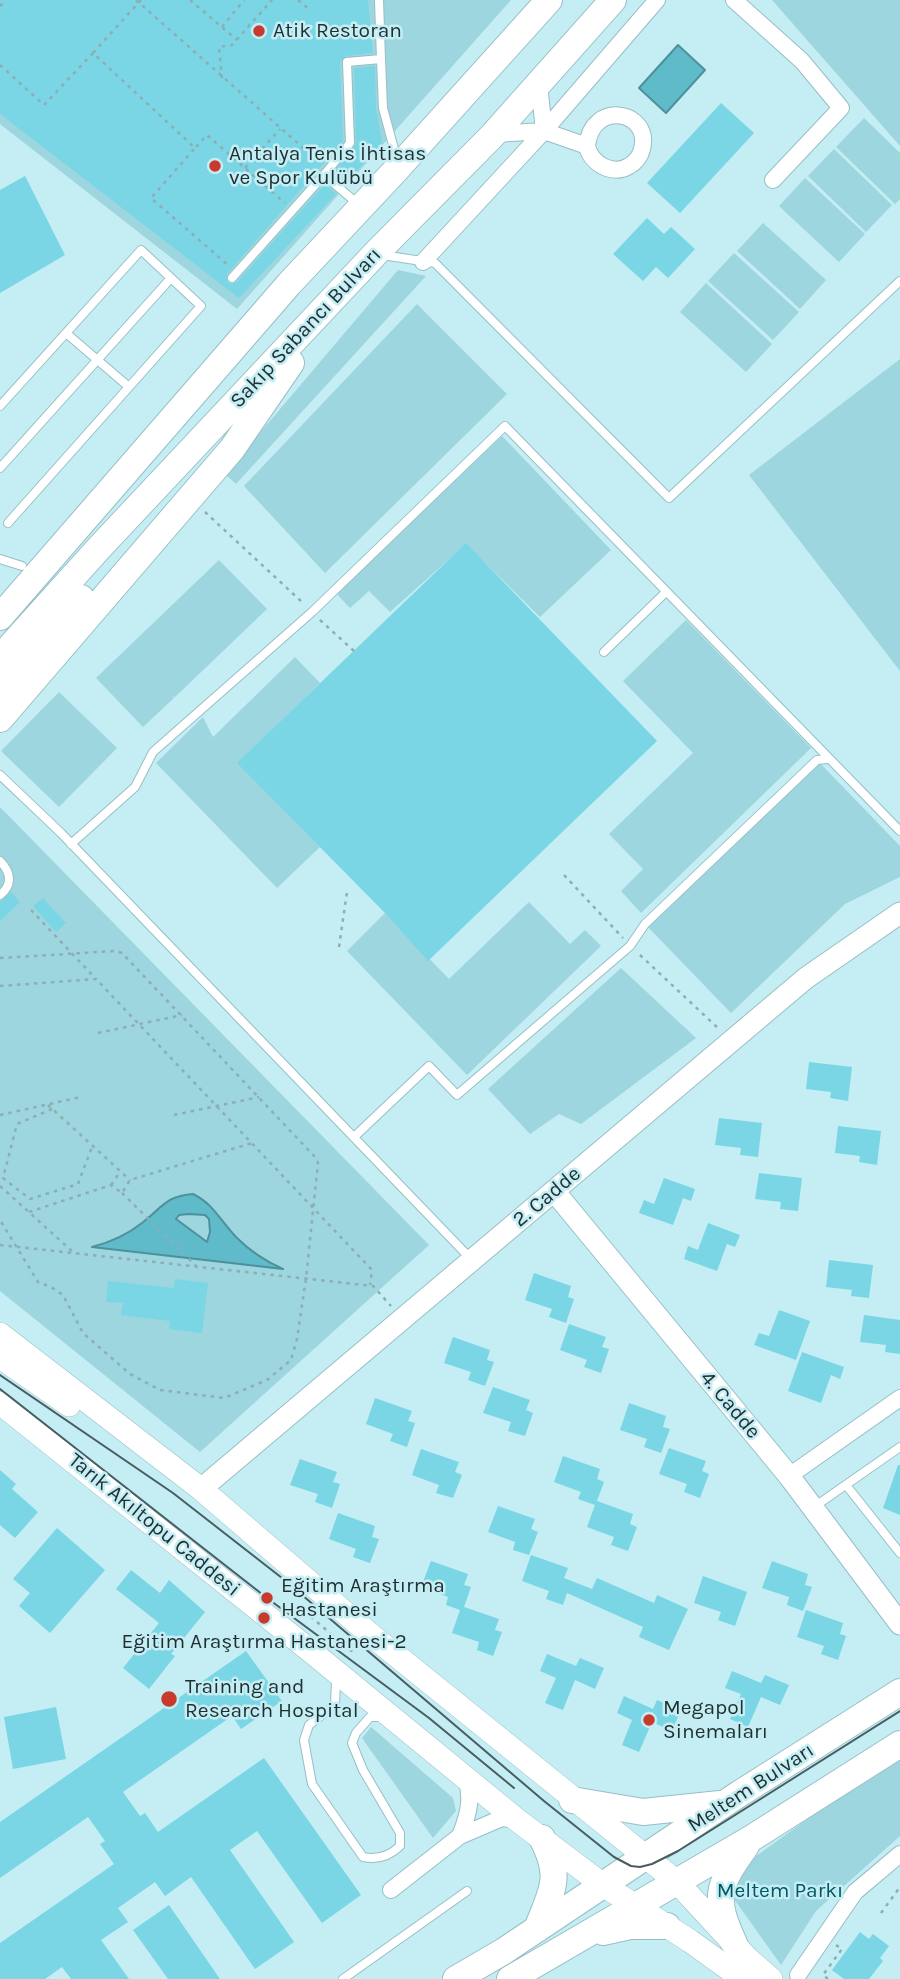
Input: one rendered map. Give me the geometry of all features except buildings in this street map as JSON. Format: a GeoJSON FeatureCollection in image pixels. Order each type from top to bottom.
{"type":"FeatureCollection","features":[{"type":"Feature","properties":{"kind":"main road","name":"Sakıp Sabancı Bulvarı"},"geometry":{"type":"LineString","coordinates":[[0,617],[289,284],[549,0]]}},
{"type":"Feature","properties":{"kind":"main road","name":"Sakıp Sabancı Bulvarı"},"geometry":{"type":"LineString","coordinates":[[0,658],[99,548],[376,253],[494,134],[613,0]]}},
{"type":"Feature","properties":{"kind":"main road"},"geometry":{"type":"LineString","coordinates":[[0,719],[232,449],[356,275]]}},
{"type":"Feature","properties":{"kind":"main road"},"geometry":{"type":"LineString","coordinates":[[0,590],[11,562],[118,460],[289,284]]}},
{"type":"Feature","properties":{"kind":"main road"},"geometry":{"type":"LineString","coordinates":[[0,688],[310,336]]}},
{"type":"Feature","properties":{"kind":"main road"},"geometry":{"type":"LineString","coordinates":[[0,1334],[201,1489],[370,1635],[643,1858],[677,1882],[771,1979]]}},
{"type":"Feature","properties":{"kind":"main road"},"geometry":{"type":"LineString","coordinates":[[0,1357],[70,1406],[155,1452]]}},
{"type":"Feature","properties":{"kind":"main road","name":"Tarık Akıltopu Caddesi"},"geometry":{"type":"LineString","coordinates":[[6,1412],[313,1653],[517,1820],[603,1885],[743,1979]]}},
{"type":"Feature","properties":{"kind":"main road","name":"Meltem Bulvarı"},"geometry":{"type":"LineString","coordinates":[[456,1979],[900,1692]]}},
{"type":"Feature","properties":{"kind":"main road","name":"Meltem Bulvarı"},"geometry":{"type":"LineString","coordinates":[[569,1945],[752,1838],[900,1744]]}},
{"type":"Feature","properties":{"kind":"main road"},"geometry":{"type":"LineString","coordinates":[[572,1800],[643,1812],[726,1803]]}},
{"type":"Feature","properties":{"kind":"main road"},"geometry":{"type":"LineString","coordinates":[[537,1929],[555,1882],[552,1857],[542,1838]]}},
{"type":"Feature","properties":{"kind":"main road"},"geometry":{"type":"LineString","coordinates":[[734,1943],[723,1919],[720,1899],[723,1880],[752,1838]]}},
{"type":"Feature","properties":{"kind":"main road"},"geometry":{"type":"LineString","coordinates":[[510,1979],[569,1945],[605,1932],[630,1926],[667,1926]]}},
{"type":"Feature","properties":{"kind":"street"},"geometry":{"type":"LineString","coordinates":[[423,262],[544,131],[657,0]]}},
{"type":"Feature","properties":{"kind":"street"},"geometry":{"type":"LineString","coordinates":[[734,0],[802,61],[841,108],[774,180]]}},
{"type":"Feature","properties":{"kind":"street"},"geometry":{"type":"LineString","coordinates":[[539,84],[544,131]]}},
{"type":"Feature","properties":{"kind":"street"},"geometry":{"type":"LineString","coordinates":[[494,134],[544,131],[587,146]]}},
{"type":"Feature","properties":{"kind":"street","name":"2. Cadde"},"geometry":{"type":"LineString","coordinates":[[201,1489],[806,978],[900,913]]}},
{"type":"Feature","properties":{"kind":"street","name":"4. Cadde"},"geometry":{"type":"LineString","coordinates":[[554,1191],[789,1476],[900,1624]]}},
{"type":"Feature","properties":{"kind":"street"},"geometry":{"type":"LineString","coordinates":[[789,1476],[900,1398]]}},
{"type":"Feature","properties":{"kind":"street"},"geometry":{"type":"LineString","coordinates":[[460,1836],[470,1810],[471,1792],[466,1778]]}},
{"type":"Feature","properties":{"kind":"street"},"geometry":{"type":"LineString","coordinates":[[391,1890],[460,1836],[502,1818],[517,1820]]}},
{"type":"Feature","properties":{"kind":"street"},"geometry":{"type":"LineString","coordinates":[[798,1975],[855,1892],[900,1854]]}},
{"type":"Feature","properties":{"kind":"lane"},"geometry":{"type":"LineString","coordinates":[[379,0],[383,108],[398,167]]}},
{"type":"Feature","properties":{"kind":"lane"},"geometry":{"type":"LineString","coordinates":[[232,278],[350,143],[346,62],[382,59]]}},
{"type":"Feature","properties":{"kind":"lane"},"geometry":{"type":"LineString","coordinates":[[326,173],[361,206]]}},
{"type":"Feature","properties":{"kind":"lane"},"geometry":{"type":"LineString","coordinates":[[0,406],[141,250],[201,306],[8,523]]}},
{"type":"Feature","properties":{"kind":"lane"},"geometry":{"type":"LineString","coordinates":[[376,253],[435,263],[669,498],[900,281]]}},
{"type":"Feature","properties":{"kind":"lane"},"geometry":{"type":"LineString","coordinates":[[0,468],[171,278]]}},
{"type":"Feature","properties":{"kind":"lane"},"geometry":{"type":"LineString","coordinates":[[66,333],[129,387]]}},
{"type":"Feature","properties":{"kind":"lane"},"geometry":{"type":"LineString","coordinates":[[71,844],[135,787],[153,752],[312,612],[505,426],[900,831]]}},
{"type":"Feature","properties":{"kind":"lane"},"geometry":{"type":"LineString","coordinates":[[604,652],[666,593]]}},
{"type":"Feature","properties":{"kind":"lane"},"geometry":{"type":"LineString","coordinates":[[354,1137],[429,1066],[457,1095],[631,946],[645,924],[817,760],[827,759]]}},
{"type":"Feature","properties":{"kind":"lane"},"geometry":{"type":"LineString","coordinates":[[0,775],[71,844],[472,1260]]}},
{"type":"Feature","properties":{"kind":"lane"},"geometry":{"type":"LineString","coordinates":[[0,861],[8,870],[10,881],[7,890],[0,895]]}},
{"type":"Feature","properties":{"kind":"lane"},"geometry":{"type":"LineString","coordinates":[[812,1509],[900,1447]]}},
{"type":"Feature","properties":{"kind":"lane"},"geometry":{"type":"LineString","coordinates":[[846,1485],[900,1553]]}},
{"type":"Feature","properties":{"kind":"lane"},"geometry":{"type":"LineString","coordinates":[[313,1653],[336,1681],[335,1705],[309,1725],[304,1740],[312,1784],[363,1857],[372,1859],[392,1854],[400,1846],[400,1833],[363,1770],[352,1743],[356,1733],[370,1717],[393,1718]]}},
{"type":"Feature","properties":{"kind":"lane"},"geometry":{"type":"LineString","coordinates":[[343,1979],[467,1891]]}},
{"type":"Feature","properties":{"kind":"path"},"geometry":{"type":"LineString","coordinates":[[0,6],[6,0]]}},
{"type":"Feature","properties":{"kind":"path"},"geometry":{"type":"LineString","coordinates":[[190,0],[237,40]]}},
{"type":"Feature","properties":{"kind":"path"},"geometry":{"type":"LineString","coordinates":[[222,27],[244,0]]}},
{"type":"Feature","properties":{"kind":"path"},"geometry":{"type":"LineString","coordinates":[[222,78],[219,47],[232,45],[272,0]]}},
{"type":"Feature","properties":{"kind":"path"},"geometry":{"type":"LineString","coordinates":[[298,0],[310,10]]}},
{"type":"Feature","properties":{"kind":"path"},"geometry":{"type":"LineString","coordinates":[[0,65],[44,104],[139,1],[326,173]]}},
{"type":"Feature","properties":{"kind":"path"},"geometry":{"type":"LineString","coordinates":[[93,53],[195,148]]}},
{"type":"Feature","properties":{"kind":"path"},"geometry":{"type":"LineString","coordinates":[[245,168],[280,129]]}},
{"type":"Feature","properties":{"kind":"path"},"geometry":{"type":"LineString","coordinates":[[221,259],[151,198],[207,135],[293,209]]}},
{"type":"Feature","properties":{"kind":"path"},"geometry":{"type":"LineString","coordinates":[[190,498],[354,651]]}},
{"type":"Feature","properties":{"kind":"path"},"geometry":{"type":"LineString","coordinates":[[564,874],[631,946],[732,1041]]}},
{"type":"Feature","properties":{"kind":"path"},"geometry":{"type":"LineString","coordinates":[[339,947],[346,892]]}},
{"type":"Feature","properties":{"kind":"path"},"geometry":{"type":"LineString","coordinates":[[31,910],[372,1270],[370,1285]]}},
{"type":"Feature","properties":{"kind":"path"},"geometry":{"type":"LineString","coordinates":[[0,958],[115,951],[122,953],[316,1158],[318,1163],[306,1279],[291,1360],[267,1380],[223,1398],[160,1390],[130,1374],[83,1333],[63,1295],[38,1282],[0,1220]]}},
{"type":"Feature","properties":{"kind":"path"},"geometry":{"type":"LineString","coordinates":[[0,986],[96,979]]}},
{"type":"Feature","properties":{"kind":"path"},"geometry":{"type":"LineString","coordinates":[[98,1033],[181,1015]]}},
{"type":"Feature","properties":{"kind":"path"},"geometry":{"type":"LineString","coordinates":[[0,1115],[81,1097]]}},
{"type":"Feature","properties":{"kind":"path"},"geometry":{"type":"LineString","coordinates":[[174,1115],[259,1097]]}},
{"type":"Feature","properties":{"kind":"path"},"geometry":{"type":"LineString","coordinates":[[48,1105],[130,1180]]}},
{"type":"Feature","properties":{"kind":"path"},"geometry":{"type":"LineString","coordinates":[[52,1109],[17,1124],[3,1178],[30,1199],[78,1184],[92,1147]]}},
{"type":"Feature","properties":{"kind":"path"},"geometry":{"type":"LineString","coordinates":[[122,1193],[130,1180],[252,1143]]}},
{"type":"Feature","properties":{"kind":"path"},"geometry":{"type":"LineString","coordinates":[[29,1212],[111,1185],[120,1172]]}},
{"type":"Feature","properties":{"kind":"path"},"geometry":{"type":"LineString","coordinates":[[111,1185],[197,1267]]}},
{"type":"Feature","properties":{"kind":"path"},"geometry":{"type":"LineString","coordinates":[[0,1186],[75,1254]]}},
{"type":"Feature","properties":{"kind":"path"},"geometry":{"type":"LineString","coordinates":[[0,1245],[370,1285],[402,1319]]}},
{"type":"Feature","properties":{"kind":"path"},"geometry":{"type":"LineString","coordinates":[[304,1611],[355,1654],[338,1674]]}},
{"type":"Feature","properties":{"kind":"path"},"geometry":{"type":"LineString","coordinates":[[881,1913],[900,1887]]}},
{"type":"Feature","properties":{"kind":"path"},"geometry":{"type":"LineString","coordinates":[[824,1937],[842,1949],[823,1975],[828,1979]]}},
{"type":"Feature","properties":{"kind":"green space","name":"Antalya Tenis İhtisas ve Spor Kulübü"},"geometry":{"type":"Polygon","coordinates":[[[0,0],[511,0],[237,309],[0,124],[0,0]]]}},
{"type":"Feature","properties":{"kind":"green space"},"geometry":{"type":"Polygon","coordinates":[[[772,0],[900,0],[900,146],[772,0]]]}},
{"type":"Feature","properties":{"kind":"green space"},"geometry":{"type":"Polygon","coordinates":[[[864,118],[900,153],[900,199],[895,204],[836,147],[864,118]]]}},
{"type":"Feature","properties":{"kind":"green space"},"geometry":{"type":"Polygon","coordinates":[[[834,149],[892,205],[866,232],[808,176],[834,149]]]}},
{"type":"Feature","properties":{"kind":"green space"},"geometry":{"type":"Polygon","coordinates":[[[805,178],[865,234],[839,262],[779,206],[805,178]]]}},
{"type":"Feature","properties":{"kind":"green space"},"geometry":{"type":"Polygon","coordinates":[[[763,223],[826,280],[800,309],[737,251],[763,223]]]}},
{"type":"Feature","properties":{"kind":"green space"},"geometry":{"type":"Polygon","coordinates":[[[734,253],[799,312],[773,340],[708,281],[734,253]]]}},
{"type":"Feature","properties":{"kind":"green space"},"geometry":{"type":"Polygon","coordinates":[[[398,270],[426,276],[236,484],[225,474],[398,270]]]}},
{"type":"Feature","properties":{"kind":"green space"},"geometry":{"type":"Polygon","coordinates":[[[706,283],[772,344],[746,372],[680,312],[706,283]]]}},
{"type":"Feature","properties":{"kind":"green space"},"geometry":{"type":"Polygon","coordinates":[[[417,304],[507,394],[325,573],[244,486],[417,304]]]}},
{"type":"Feature","properties":{"kind":"green space"},"geometry":{"type":"Polygon","coordinates":[[[900,359],[900,671],[749,475],[900,359]]]}},
{"type":"Feature","properties":{"kind":"green space"},"geometry":{"type":"Polygon","coordinates":[[[502,436],[611,550],[540,617],[466,544],[390,612],[369,591],[350,608],[336,593],[502,436]]]}},
{"type":"Feature","properties":{"kind":"green space"},"geometry":{"type":"Polygon","coordinates":[[[219,560],[267,609],[143,727],[96,678],[219,560]]]}},
{"type":"Feature","properties":{"kind":"green space"},"geometry":{"type":"Polygon","coordinates":[[[686,620],[811,748],[641,913],[621,891],[643,869],[609,834],[693,753],[623,681],[686,620]]]}},
{"type":"Feature","properties":{"kind":"green space"},"geometry":{"type":"Polygon","coordinates":[[[295,657],[320,683],[238,763],[320,847],[277,888],[156,763],[203,717],[213,737],[295,657]]]}},
{"type":"Feature","properties":{"kind":"green space"},"geometry":{"type":"Polygon","coordinates":[[[59,692],[117,748],[59,807],[1,751],[59,692]]]}},
{"type":"Feature","properties":{"kind":"green space"},"geometry":{"type":"Polygon","coordinates":[[[817,760],[900,846],[900,877],[845,904],[731,1013],[645,924],[817,760]]]}},
{"type":"Feature","properties":{"kind":"green space"},"geometry":{"type":"Polygon","coordinates":[[[0,807],[429,1245],[200,1452],[0,1291],[0,807]]]}},
{"type":"Feature","properties":{"kind":"green space"},"geometry":{"type":"Polygon","coordinates":[[[529,902],[570,944],[585,930],[601,946],[467,1075],[347,951],[385,913],[449,979],[529,902]]]}},
{"type":"Feature","properties":{"kind":"green space"},"geometry":{"type":"Polygon","coordinates":[[[621,968],[696,1038],[581,1124],[559,1114],[530,1134],[488,1089],[621,968]]]}},
{"type":"Feature","properties":{"kind":"green space"},"geometry":{"type":"Polygon","coordinates":[[[371,1727],[453,1798],[456,1811],[433,1838],[362,1738],[371,1727]]]}},
{"type":"Feature","properties":{"kind":"green space","name":"Meltem Parkı"},"geometry":{"type":"Polygon","coordinates":[[[900,1752],[900,1836],[816,1911],[781,1965],[729,1892],[730,1875],[900,1752]]]}},
{"type":"Feature","properties":{"kind":"shaded area"},"geometry":{"type":"Polygon","coordinates":[[[678,45],[705,70],[666,113],[639,88],[678,45]]]}},
{"type":"Feature","properties":{"kind":"shaded area"},"geometry":{"type":"Polygon","coordinates":[[[193,1194],[200,1198],[247,1247],[283,1269],[92,1247],[125,1235],[165,1204],[193,1194]],[[179,1215],[176,1219],[207,1242],[210,1232],[209,1219],[205,1215],[179,1215]]]}},
{"type":"Feature","properties":{"kind":"tram line"},"geometry":{"type":"LineString","coordinates":[[0,1375],[173,1493],[282,1578],[544,1801],[614,1857],[631,1866],[652,1864],[678,1851],[900,1711]]}},
{"type":"Feature","properties":{"kind":"tram line"},"geometry":{"type":"LineString","coordinates":[[0,1389],[267,1598],[429,1718],[514,1788]]}},
{"type":"Feature","properties":{"kind":"place","name":"Atik Restoran"},"geometry":{"type":"Point","coordinates":[259,31]}},
{"type":"Feature","properties":{"kind":"place","name":"Antalya Tenis İhtisas ve Spor Kulübü"},"geometry":{"type":"Point","coordinates":[215,166]}},
{"type":"Feature","properties":{"kind":"place","name":"Eğitim Araştırma Hastanesi"},"geometry":{"type":"Point","coordinates":[267,1598]}},
{"type":"Feature","properties":{"kind":"place","name":"Eğitim Araştırma Hastanesi-2"},"geometry":{"type":"Point","coordinates":[264,1618]}},
{"type":"Feature","properties":{"kind":"place","name":"Training and Research Hospital"},"geometry":{"type":"Point","coordinates":[169,1699]}},
{"type":"Feature","properties":{"kind":"place","name":"Megapol Sinemaları"},"geometry":{"type":"Point","coordinates":[649,1720]}}]}
